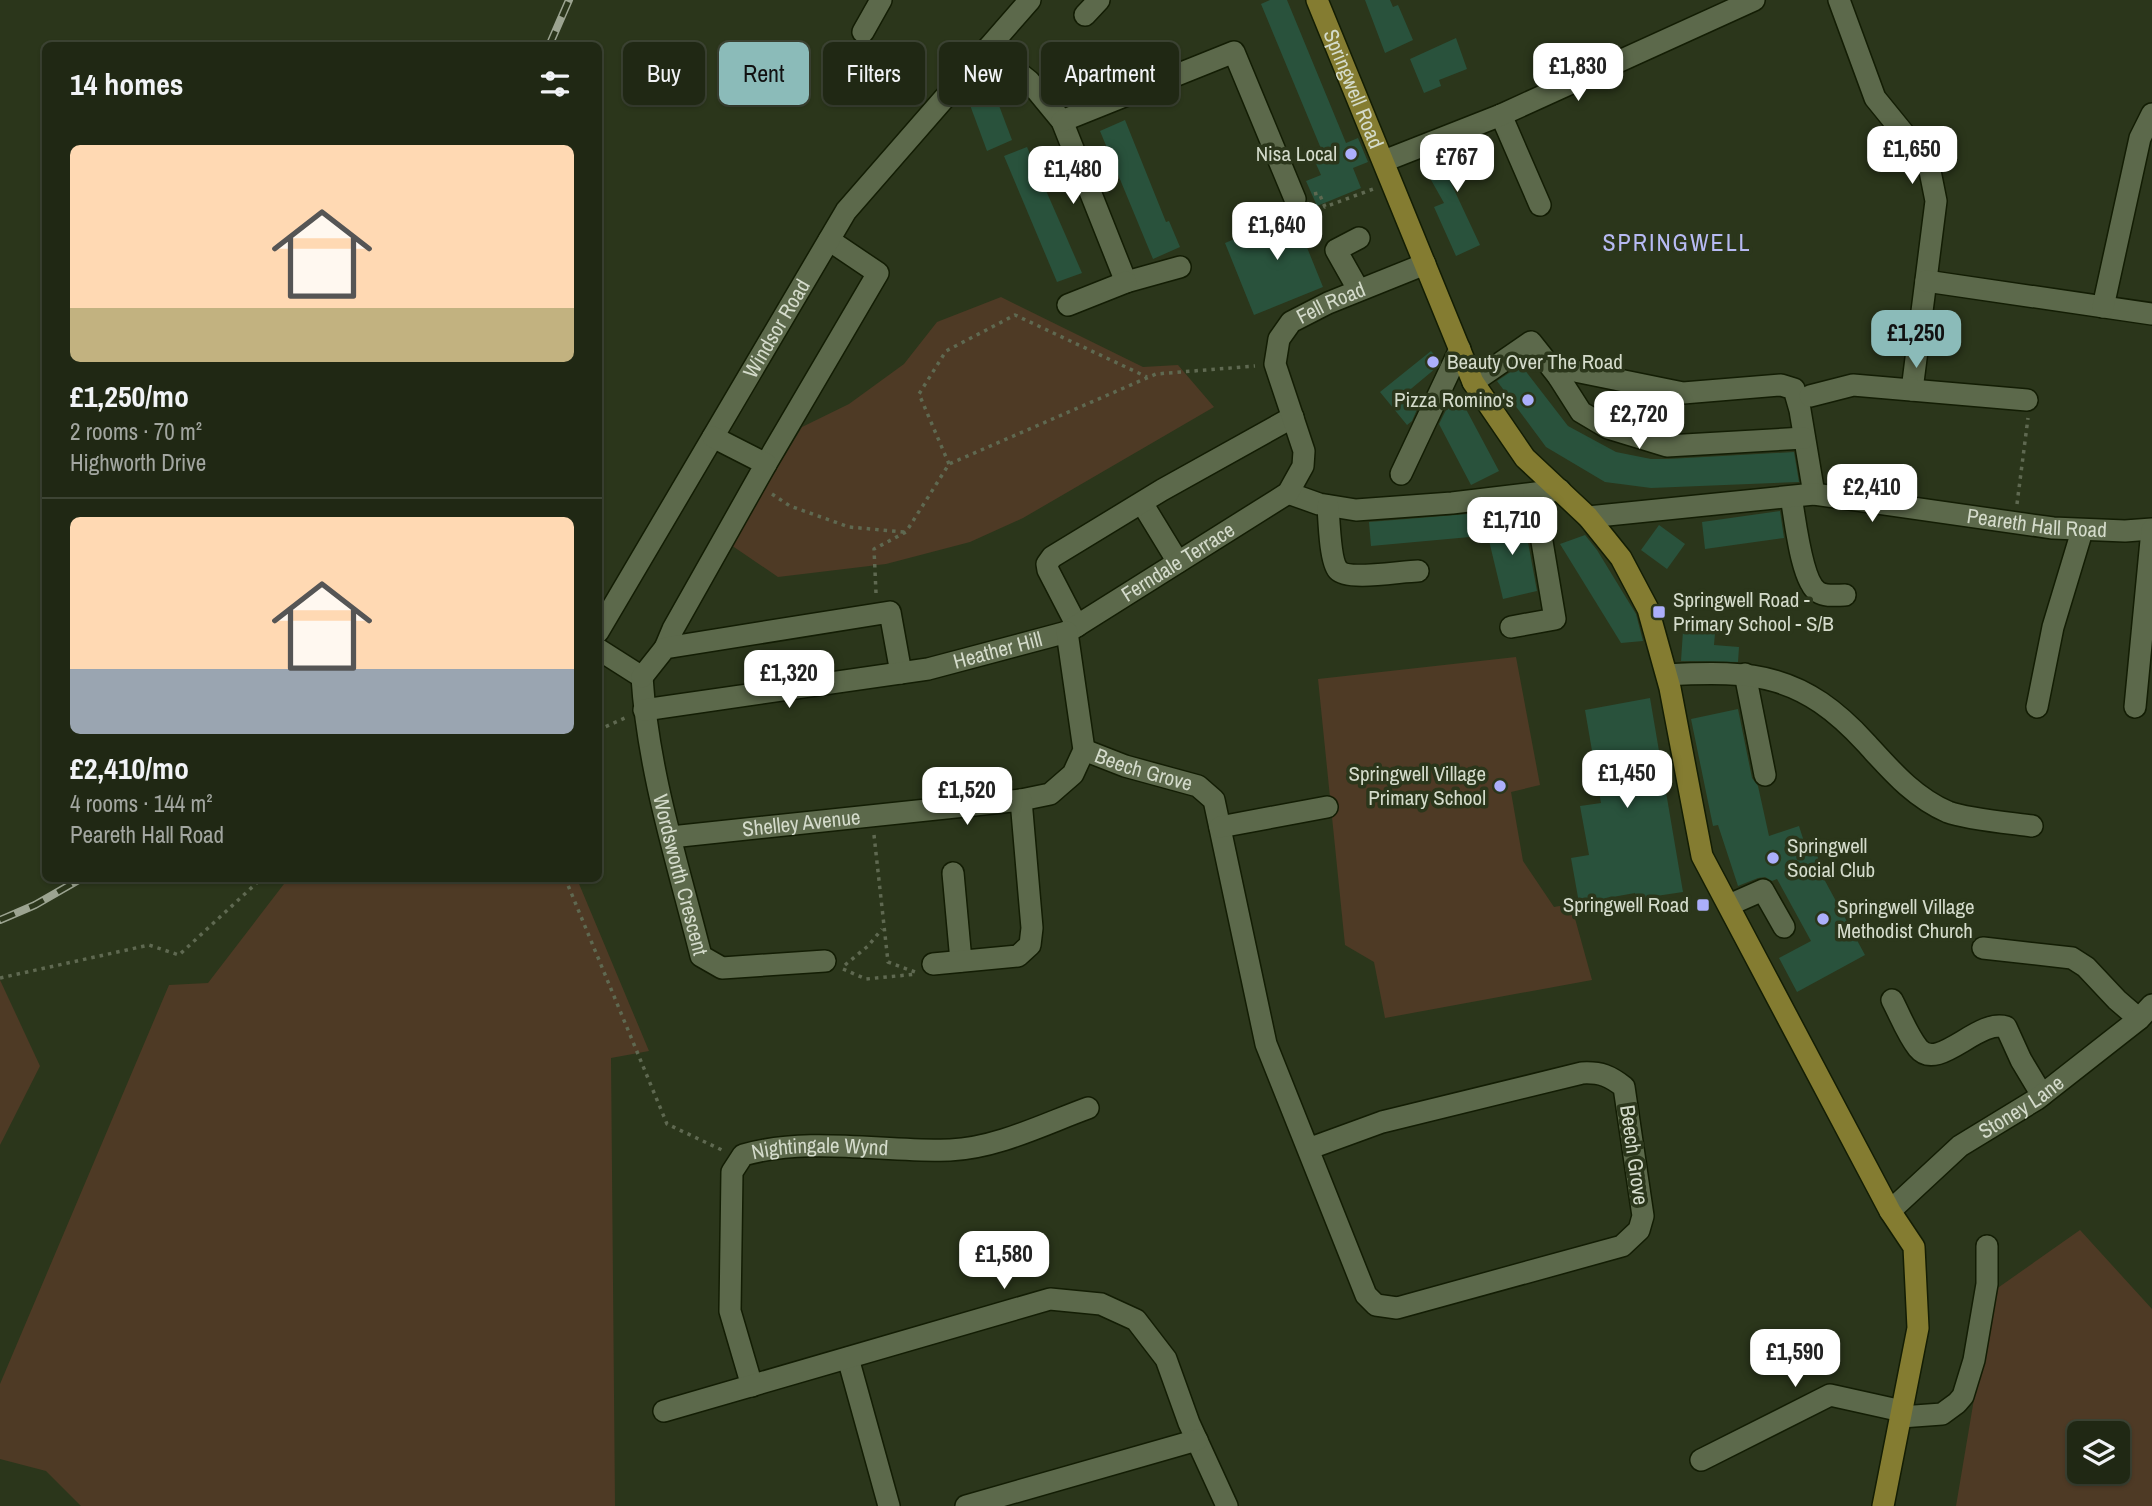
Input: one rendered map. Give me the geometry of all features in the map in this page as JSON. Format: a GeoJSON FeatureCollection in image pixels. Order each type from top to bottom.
{"type":"FeatureCollection","features":[{"type":"Feature","properties":{"kind":"main road","name":"Springwell Road"},"geometry":{"type":"LineString","coordinates":[[1317,0],[1473,382],[1524,458],[1588,517],[1621,558],[1648,609],[1667,675],[1702,856],[1890,1211],[1914,1247],[1918,1328],[1883,1506]]}},
{"type":"Feature","properties":{"kind":"street"},"geometry":{"type":"LineString","coordinates":[[863,32],[881,0]]}},
{"type":"Feature","properties":{"kind":"street","name":"Windsor Road"},"geometry":{"type":"LineString","coordinates":[[993,42],[1030,0]]}},
{"type":"Feature","properties":{"kind":"street"},"geometry":{"type":"LineString","coordinates":[[1384,162],[1501,114],[1754,0]]}},
{"type":"Feature","properties":{"kind":"street"},"geometry":{"type":"LineString","coordinates":[[1839,0],[1875,98],[1930,171],[1936,201],[1912,390]]}},
{"type":"Feature","properties":{"kind":"street"},"geometry":{"type":"LineString","coordinates":[[1062,121],[1234,52],[1295,199]]}},
{"type":"Feature","properties":{"kind":"street"},"geometry":{"type":"LineString","coordinates":[[1027,79],[1062,121],[1126,282]]}},
{"type":"Feature","properties":{"kind":"street","name":"Windsor Road"},"geometry":{"type":"LineString","coordinates":[[602,625],[846,211],[939,104]]}},
{"type":"Feature","properties":{"kind":"street"},"geometry":{"type":"LineString","coordinates":[[1501,114],[1540,205]]}},
{"type":"Feature","properties":{"kind":"street"},"geometry":{"type":"LineString","coordinates":[[2103,307],[2140,138],[2152,114]]}},
{"type":"Feature","properties":{"kind":"street"},"geometry":{"type":"LineString","coordinates":[[1359,238],[1336,250],[1359,289]]}},
{"type":"Feature","properties":{"kind":"street"},"geometry":{"type":"LineString","coordinates":[[644,710],[642,677],[665,648],[673,629],[766,464],[878,273],[829,240]]}},
{"type":"Feature","properties":{"kind":"street","name":"Fell Road"},"geometry":{"type":"LineString","coordinates":[[1275,364],[1279,339],[1291,322],[1359,289],[1425,264]]}},
{"type":"Feature","properties":{"kind":"street"},"geometry":{"type":"LineString","coordinates":[[1068,305],[1126,282],[1180,267]]}},
{"type":"Feature","properties":{"kind":"street"},"geometry":{"type":"LineString","coordinates":[[1926,281],[2152,314]]}},
{"type":"Feature","properties":{"kind":"street"},"geometry":{"type":"LineString","coordinates":[[1473,382],[1531,342],[1558,376],[1580,412],[1608,428],[1667,446],[1804,438]]}},
{"type":"Feature","properties":{"kind":"street"},"geometry":{"type":"LineString","coordinates":[[1401,474],[1460,349]]}},
{"type":"Feature","properties":{"kind":"street"},"geometry":{"type":"LineString","coordinates":[[1275,364],[1304,452],[1303,466],[1288,493],[1328,506],[1356,510],[1452,503],[1560,490]]}},
{"type":"Feature","properties":{"kind":"street"},"geometry":{"type":"LineString","coordinates":[[1558,376],[1570,370],[1683,393],[1781,385],[1794,389],[1814,494]]}},
{"type":"Feature","properties":{"kind":"street"},"geometry":{"type":"LineString","coordinates":[[1810,396],[1853,385],[2027,400]]}},
{"type":"Feature","properties":{"kind":"street"},"geometry":{"type":"LineString","coordinates":[[1084,750],[1072,629],[1047,564],[1052,557],[1142,503],[1293,417]]}},
{"type":"Feature","properties":{"kind":"street"},"geometry":{"type":"LineString","coordinates":[[713,437],[766,464]]}},
{"type":"Feature","properties":{"kind":"street","name":"Ferndale Terrace"},"geometry":{"type":"LineString","coordinates":[[1072,629],[1288,493]]}},
{"type":"Feature","properties":{"kind":"street"},"geometry":{"type":"LineString","coordinates":[[1511,627],[1555,619],[1534,494]]}},
{"type":"Feature","properties":{"kind":"street","name":"Peareth Hall Road"},"geometry":{"type":"LineString","coordinates":[[1588,517],[1814,494],[2082,531],[2152,530]]}},
{"type":"Feature","properties":{"kind":"street"},"geometry":{"type":"LineString","coordinates":[[1791,497],[1803,559],[1812,586],[1822,594],[1845,595]]}},
{"type":"Feature","properties":{"kind":"street"},"geometry":{"type":"LineString","coordinates":[[1142,503],[1178,562]]}},
{"type":"Feature","properties":{"kind":"street"},"geometry":{"type":"LineString","coordinates":[[1328,506],[1336,568],[1341,572],[1361,575],[1418,571]]}},
{"type":"Feature","properties":{"kind":"street"},"geometry":{"type":"LineString","coordinates":[[2135,707],[2152,530]]}},
{"type":"Feature","properties":{"kind":"street"},"geometry":{"type":"LineString","coordinates":[[2037,706],[2053,627],[2082,531]]}},
{"type":"Feature","properties":{"kind":"street"},"geometry":{"type":"LineString","coordinates":[[665,648],[890,612],[901,673]]}},
{"type":"Feature","properties":{"kind":"street","name":"Heather Hill"},"geometry":{"type":"LineString","coordinates":[[644,710],[928,669],[1072,629]]}},
{"type":"Feature","properties":{"kind":"street"},"geometry":{"type":"LineString","coordinates":[[602,652],[642,677]]}},
{"type":"Feature","properties":{"kind":"street"},"geometry":{"type":"LineString","coordinates":[[1667,675],[1745,674],[1770,678],[1791,686],[1820,702],[1862,738],[1903,783],[1949,813],[2032,826]]}},
{"type":"Feature","properties":{"kind":"street"},"geometry":{"type":"LineString","coordinates":[[1745,674],[1765,775]]}},
{"type":"Feature","properties":{"kind":"street","name":"Wordsworth Crescent"},"geometry":{"type":"LineString","coordinates":[[644,710],[655,780],[701,956],[722,968],[825,961]]}},
{"type":"Feature","properties":{"kind":"street","name":"Shelley Avenue"},"geometry":{"type":"LineString","coordinates":[[671,837],[1021,800],[1050,794],[1073,774],[1084,750]]}},
{"type":"Feature","properties":{"kind":"street","name":"Beech Grove"},"geometry":{"type":"LineString","coordinates":[[1084,750],[1125,766],[1198,786],[1214,800],[1266,1044],[1308,1149],[1366,1294],[1376,1305],[1397,1308],[1622,1246],[1639,1230],[1643,1216],[1624,1087],[1612,1077],[1599,1072],[1582,1073],[1382,1122],[1308,1149]]}},
{"type":"Feature","properties":{"kind":"street"},"geometry":{"type":"LineString","coordinates":[[933,964],[1018,956],[1030,945],[1032,928],[1021,800]]}},
{"type":"Feature","properties":{"kind":"street"},"geometry":{"type":"LineString","coordinates":[[1220,827],[1327,807]]}},
{"type":"Feature","properties":{"kind":"street"},"geometry":{"type":"LineString","coordinates":[[953,873],[961,961]]}},
{"type":"Feature","properties":{"kind":"street"},"geometry":{"type":"LineString","coordinates":[[1729,905],[1763,890],[1784,928]]}},
{"type":"Feature","properties":{"kind":"street"},"geometry":{"type":"LineString","coordinates":[[1983,948],[2071,958],[2086,967],[2116,1000],[2146,1012]]}},
{"type":"Feature","properties":{"kind":"street"},"geometry":{"type":"LineString","coordinates":[[1892,1000],[1919,1049],[1929,1055],[1939,1054],[1986,1028],[1998,1024],[2006,1027],[2042,1095]]}},
{"type":"Feature","properties":{"kind":"street","name":"Stoney Lane"},"geometry":{"type":"LineString","coordinates":[[1890,1211],[1960,1146],[2042,1095],[2146,1012]]}},
{"type":"Feature","properties":{"kind":"street","name":"Nightingale Wynd"},"geometry":{"type":"LineString","coordinates":[[752,1386],[730,1311],[732,1172],[743,1155],[764,1149],[795,1146],[953,1150],[993,1143],[1087,1108]]}},
{"type":"Feature","properties":{"kind":"street"},"geometry":{"type":"LineString","coordinates":[[1701,1460],[1830,1395],[1901,1414],[1934,1416],[1957,1404],[1963,1396],[1974,1360],[1987,1284],[1987,1246]]}},
{"type":"Feature","properties":{"kind":"street"},"geometry":{"type":"LineString","coordinates":[[664,1411],[1051,1299],[1101,1304],[1136,1320],[1166,1359],[1224,1502]]}},
{"type":"Feature","properties":{"kind":"street"},"geometry":{"type":"LineString","coordinates":[[848,1358],[889,1506]]}},
{"type":"Feature","properties":{"kind":"street"},"geometry":{"type":"LineString","coordinates":[[966,1506],[1197,1440]]}},
{"type":"Feature","properties":{"kind":"path"},"geometry":{"type":"LineString","coordinates":[[1295,199],[1319,193],[1325,207],[1392,182]]}},
{"type":"Feature","properties":{"kind":"path"},"geometry":{"type":"LineString","coordinates":[[949,464],[919,394],[946,351],[1015,315],[1147,377]]}},
{"type":"Feature","properties":{"kind":"path"},"geometry":{"type":"LineString","coordinates":[[877,613],[874,549],[906,532],[949,464],[1156,374],[1275,364]]}},
{"type":"Feature","properties":{"kind":"path"},"geometry":{"type":"LineString","coordinates":[[2015,523],[2028,416],[2027,400]]}},
{"type":"Feature","properties":{"kind":"path"},"geometry":{"type":"LineString","coordinates":[[755,484],[790,506],[849,527],[906,532]]}},
{"type":"Feature","properties":{"kind":"path"},"geometry":{"type":"LineString","coordinates":[[602,728],[644,710]]}},
{"type":"Feature","properties":{"kind":"path"},"geometry":{"type":"LineString","coordinates":[[872,815],[888,962],[920,974],[866,979],[841,968],[868,946],[883,928]]}},
{"type":"Feature","properties":{"kind":"path"},"geometry":{"type":"LineString","coordinates":[[0,978],[149,945],[179,955],[258,882]]}},
{"type":"Feature","properties":{"kind":"path"},"geometry":{"type":"LineString","coordinates":[[567,882],[667,1124],[741,1158]]}},
{"type":"Feature","properties":{"kind":"shaded area"},"geometry":{"type":"Polygon","coordinates":[[[1001,297],[1143,367],[1178,365],[1214,407],[1023,518],[970,542],[886,564],[778,577],[731,545],[802,427],[849,404],[904,364],[937,322],[1001,297]]]}},
{"type":"Feature","properties":{"kind":"shaded area","name":"Springwell Village Primary School"},"geometry":{"type":"Polygon","coordinates":[[[1516,657],[1540,785],[1511,792],[1523,861],[1554,907],[1571,904],[1592,980],[1385,1018],[1374,962],[1345,945],[1318,679],[1516,657]]]}},
{"type":"Feature","properties":{"kind":"shaded area"},"geometry":{"type":"Polygon","coordinates":[[[285,882],[578,882],[649,1051],[611,1058],[615,1506],[81,1506],[46,1471],[0,1459],[0,1384],[169,985],[208,983],[285,882]]]}},
{"type":"Feature","properties":{"kind":"shaded area"},"geometry":{"type":"Polygon","coordinates":[[[0,980],[40,1066],[0,1145],[0,980]]]}},
{"type":"Feature","properties":{"kind":"shaded area"},"geometry":{"type":"Polygon","coordinates":[[[2080,1230],[2152,1309],[2152,1506],[1956,1506],[1992,1292],[2080,1230]]]}},
{"type":"Feature","properties":{"kind":"building"},"geometry":{"type":"Polygon","coordinates":[[[1270,0],[1287,0],[1346,143],[1358,138],[1368,162],[1353,168],[1361,188],[1317,206],[1306,181],[1321,175],[1312,155],[1322,151],[1261,4],[1270,0]]]}},
{"type":"Feature","properties":{"kind":"building"},"geometry":{"type":"Polygon","coordinates":[[[1365,0],[1390,0],[1393,7],[1398,5],[1413,40],[1385,53],[1365,0]]]}},
{"type":"Feature","properties":{"kind":"building"},"geometry":{"type":"Polygon","coordinates":[[[1456,38],[1467,69],[1439,80],[1441,86],[1424,93],[1410,59],[1456,38]]]}},
{"type":"Feature","properties":{"kind":"building"},"geometry":{"type":"Polygon","coordinates":[[[970,105],[999,105],[1012,140],[987,151],[970,105]]]}},
{"type":"Feature","properties":{"kind":"building"},"geometry":{"type":"Polygon","coordinates":[[[1125,120],[1166,222],[1169,221],[1180,247],[1153,259],[1100,131],[1125,120]]]}},
{"type":"Feature","properties":{"kind":"building"},"geometry":{"type":"Polygon","coordinates":[[[1479,139],[1490,162],[1450,181],[1480,245],[1456,256],[1434,207],[1444,203],[1426,171],[1447,161],[1445,155],[1479,139]]]}},
{"type":"Feature","properties":{"kind":"building"},"geometry":{"type":"Polygon","coordinates":[[[1027,147],[1082,273],[1057,282],[1004,156],[1027,147]]]}},
{"type":"Feature","properties":{"kind":"building"},"geometry":{"type":"Polygon","coordinates":[[[1308,208],[1321,239],[1306,245],[1323,287],[1254,315],[1225,243],[1308,208]]]}},
{"type":"Feature","properties":{"kind":"building"},"geometry":{"type":"Polygon","coordinates":[[[1431,351],[1440,361],[1436,368],[1406,393],[1418,407],[1412,421],[1407,425],[1380,392],[1431,351]]]}},
{"type":"Feature","properties":{"kind":"building"},"geometry":{"type":"Polygon","coordinates":[[[1521,365],[1568,426],[1616,452],[1651,459],[1668,459],[1794,452],[1799,482],[1651,488],[1605,482],[1546,447],[1497,381],[1521,365]]]}},
{"type":"Feature","properties":{"kind":"building"},"geometry":{"type":"Polygon","coordinates":[[[1460,398],[1499,471],[1471,485],[1439,424],[1449,404],[1460,398]]]}},
{"type":"Feature","properties":{"kind":"building"},"geometry":{"type":"Polygon","coordinates":[[[1780,511],[1784,538],[1705,549],[1702,522],[1780,511]]]}},
{"type":"Feature","properties":{"kind":"building"},"geometry":{"type":"Polygon","coordinates":[[[1468,514],[1470,537],[1371,546],[1369,522],[1468,514]]]}},
{"type":"Feature","properties":{"kind":"building"},"geometry":{"type":"Polygon","coordinates":[[[1523,515],[1537,591],[1503,599],[1485,524],[1523,515]]]}},
{"type":"Feature","properties":{"kind":"building"},"geometry":{"type":"Polygon","coordinates":[[[1659,525],[1685,544],[1667,569],[1641,550],[1659,525]]]}},
{"type":"Feature","properties":{"kind":"building"},"geometry":{"type":"Polygon","coordinates":[[[1585,535],[1636,614],[1643,641],[1621,643],[1560,544],[1585,535]]]}},
{"type":"Feature","properties":{"kind":"building"},"geometry":{"type":"Polygon","coordinates":[[[1683,631],[1715,633],[1714,645],[1739,647],[1738,662],[1681,661],[1683,631]]]}},
{"type":"Feature","properties":{"kind":"building"},"geometry":{"type":"Polygon","coordinates":[[[1650,698],[1683,892],[1636,899],[1635,893],[1579,903],[1571,858],[1589,855],[1580,806],[1601,803],[1585,710],[1650,698]]]}},
{"type":"Feature","properties":{"kind":"building"},"geometry":{"type":"Polygon","coordinates":[[[1738,709],[1752,778],[1758,786],[1769,836],[1799,826],[1807,851],[1815,848],[1820,865],[1817,866],[1865,955],[1797,992],[1779,958],[1811,941],[1777,879],[1772,881],[1765,877],[1758,878],[1738,886],[1718,825],[1713,826],[1691,719],[1738,709]]]}},
{"type":"Feature","properties":{"kind":"railway"},"geometry":{"type":"LineString","coordinates":[[551,42],[569,0]]}},
{"type":"Feature","properties":{"kind":"railway"},"geometry":{"type":"LineString","coordinates":[[0,920],[35,905],[75,882]]}},
{"type":"Feature","properties":{"kind":"place","name":"Nisa Local"},"geometry":{"type":"Point","coordinates":[1351,154]}},
{"type":"Feature","properties":{"kind":"place","name":"Beauty Over The Road"},"geometry":{"type":"Point","coordinates":[1433,362]}},
{"type":"Feature","properties":{"kind":"place","name":"Pizza Romino's"},"geometry":{"type":"Point","coordinates":[1528,400]}},
{"type":"Feature","properties":{"kind":"place","name":"Springwell Road - Primary School - S/B"},"geometry":{"type":"Point","coordinates":[1659,612]}},
{"type":"Feature","properties":{"kind":"place","name":"Springwell Village Primary School"},"geometry":{"type":"Point","coordinates":[1500,786]}},
{"type":"Feature","properties":{"kind":"place","name":"Springwell Social Club"},"geometry":{"type":"Point","coordinates":[1773,858]}},
{"type":"Feature","properties":{"kind":"place","name":"Springwell Road"},"geometry":{"type":"Point","coordinates":[1703,905]}},
{"type":"Feature","properties":{"kind":"place","name":"Springwell Village Methodist Church"},"geometry":{"type":"Point","coordinates":[1823,919]}},
{"type":"Feature","properties":{"kind":"district","name":"SPRINGWELL"},"geometry":{"type":"Point","coordinates":[1677,243]}}]}
